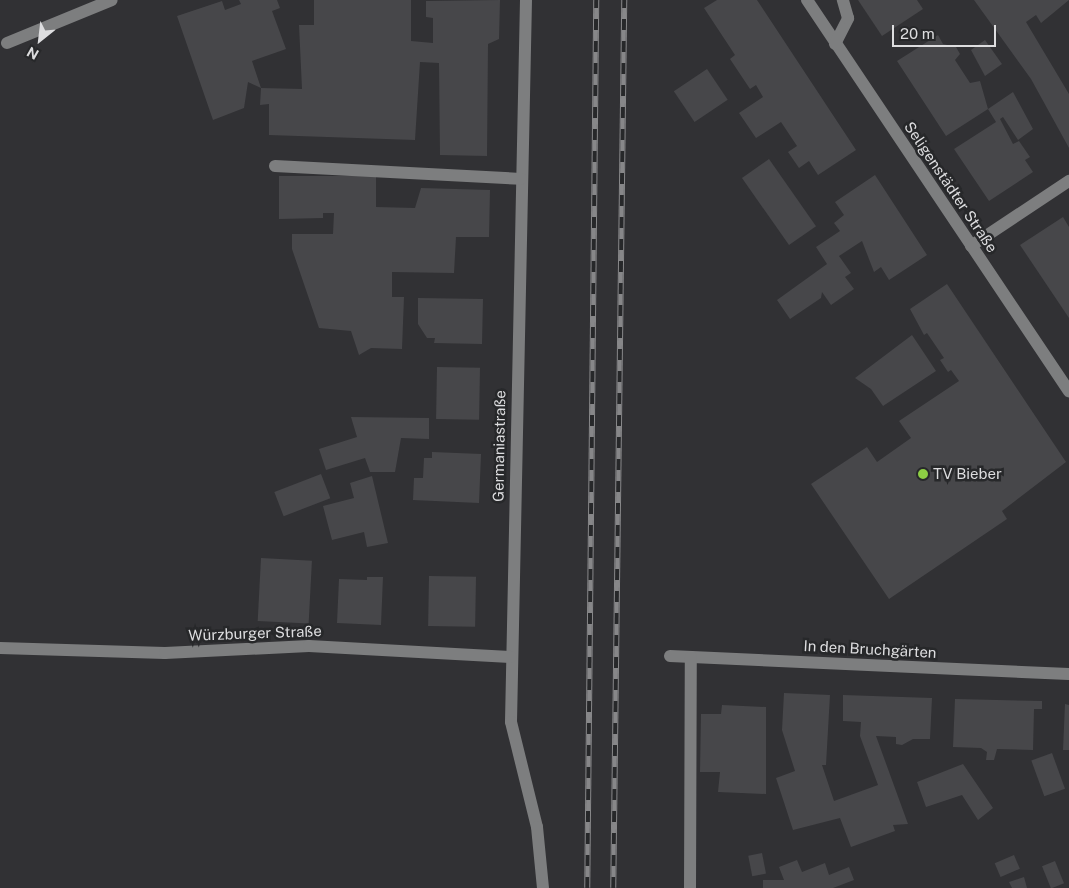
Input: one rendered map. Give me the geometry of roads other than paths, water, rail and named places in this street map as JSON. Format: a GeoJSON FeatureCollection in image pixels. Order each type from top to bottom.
{"type":"FeatureCollection","features":[{"type":"Feature","properties":{"kind":"street"},"geometry":{"type":"LineString","coordinates":[[7,43],[112,0]]}},
{"type":"Feature","properties":{"kind":"street","name":"Germaniastraße"},"geometry":{"type":"LineString","coordinates":[[526,0],[520,179],[511,722],[537,827],[543,888]]}},
{"type":"Feature","properties":{"kind":"street","name":"Seligenstädter Straße"},"geometry":{"type":"LineString","coordinates":[[807,0],[1069,391]]}},
{"type":"Feature","properties":{"kind":"street"},"geometry":{"type":"LineString","coordinates":[[835,44],[848,18],[843,0]]}},
{"type":"Feature","properties":{"kind":"street"},"geometry":{"type":"LineString","coordinates":[[275,166],[520,179]]}},
{"type":"Feature","properties":{"kind":"street"},"geometry":{"type":"LineString","coordinates":[[971,246],[1069,180]]}},
{"type":"Feature","properties":{"kind":"street","name":"Würzburger Straße"},"geometry":{"type":"LineString","coordinates":[[0,648],[166,653],[309,646],[511,658]]}},
{"type":"Feature","properties":{"kind":"street","name":"In den Bruchgärten"},"geometry":{"type":"LineString","coordinates":[[670,656],[1069,674]]}},
{"type":"Feature","properties":{"kind":"street"},"geometry":{"type":"LineString","coordinates":[[690,888],[691,657]]}},
{"type":"Feature","properties":{"kind":"railway"},"geometry":{"type":"LineString","coordinates":[[587,888],[596,0]]}},
{"type":"Feature","properties":{"kind":"railway"},"geometry":{"type":"LineString","coordinates":[[613,888],[624,0]]}},
{"type":"Feature","properties":{"kind":"place","name":"TV Bieber"},"geometry":{"type":"Point","coordinates":[923,474]}}]}
